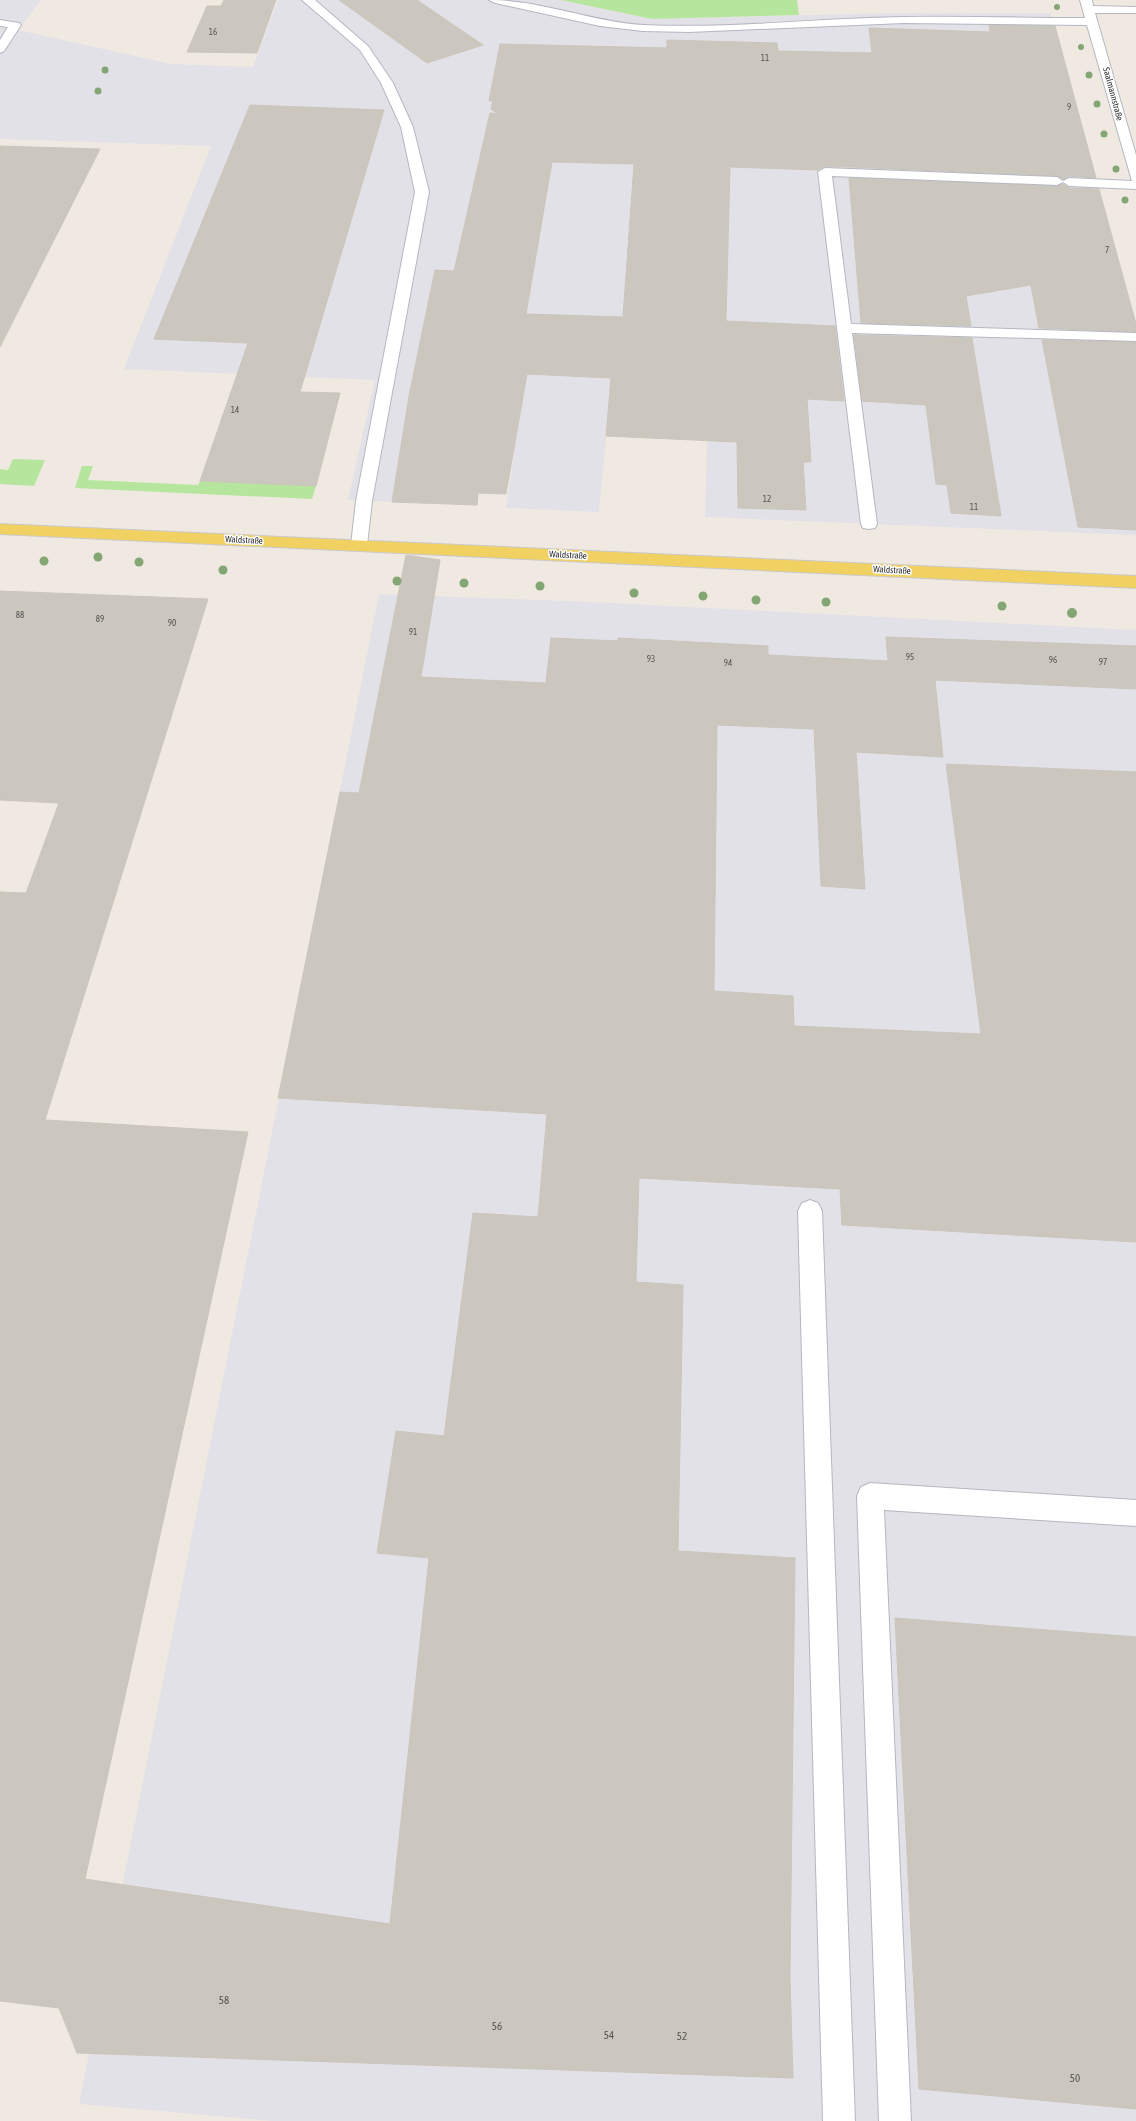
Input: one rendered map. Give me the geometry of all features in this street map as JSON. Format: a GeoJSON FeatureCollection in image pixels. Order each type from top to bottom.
{"type":"FeatureCollection","features":[{"type":"Feature","properties":{"kind":"main road","name":"Waldstraße"},"geometry":{"type":"LineString","coordinates":[[0,529],[1136,582]]}},
{"type":"Feature","properties":{"kind":"street"},"geometry":{"type":"LineString","coordinates":[[308,0],[364,48],[387,83],[407,127],[422,192],[364,501],[359,545]]}},
{"type":"Feature","properties":{"kind":"street"},"geometry":{"type":"LineString","coordinates":[[495,0],[600,23],[643,28],[689,29],[904,20],[1093,22]]}},
{"type":"Feature","properties":{"kind":"street"},"geometry":{"type":"LineString","coordinates":[[1133,0],[1136,6]]}},
{"type":"Feature","properties":{"kind":"street","name":"Saalmannstraße"},"geometry":{"type":"LineString","coordinates":[[1136,10],[1088,5],[1136,178]]}},
{"type":"Feature","properties":{"kind":"street"},"geometry":{"type":"LineString","coordinates":[[0,24],[15,25],[0,49]]}},
{"type":"Feature","properties":{"kind":"street"},"geometry":{"type":"LineString","coordinates":[[869,524],[825,172],[1136,185]]}},
{"type":"Feature","properties":{"kind":"street"},"geometry":{"type":"LineString","coordinates":[[845,328],[1136,337]]}},
{"type":"Feature","properties":{"kind":"street"},"geometry":{"type":"LineString","coordinates":[[810,1211],[839,2121]]}},
{"type":"Feature","properties":{"kind":"street"},"geometry":{"type":"LineString","coordinates":[[895,2121],[870,1496],[1136,1513]]}},
{"type":"Feature","properties":{"kind":"shaded area"},"geometry":{"type":"Polygon","coordinates":[[[0,0],[41,0],[18,30],[171,64],[253,67],[278,0],[561,0],[652,19],[893,13],[1051,13],[1136,324],[1136,535],[705,517],[708,412],[609,408],[599,512],[506,508],[514,455],[482,454],[477,505],[348,500],[375,380],[124,369],[211,146],[0,139],[0,0]]]}},
{"type":"Feature","properties":{"kind":"shaded area"},"geometry":{"type":"Polygon","coordinates":[[[379,594],[591,602],[1136,630],[1136,2121],[272,2121],[79,2104],[379,594]]]}},
{"type":"Feature","properties":{"kind":"green space"},"geometry":{"type":"Polygon","coordinates":[[[561,0],[797,0],[799,15],[652,19],[561,0]]]}},
{"type":"Feature","properties":{"kind":"green space"},"geometry":{"type":"Polygon","coordinates":[[[13,459],[45,460],[34,486],[0,484],[0,469],[8,470],[13,459]]]}},
{"type":"Feature","properties":{"kind":"green space"},"geometry":{"type":"Polygon","coordinates":[[[82,466],[93,466],[88,480],[198,485],[200,481],[316,486],[312,499],[75,488],[82,466]]]}},
{"type":"Feature","properties":{"kind":"building"},"geometry":{"type":"Polygon","coordinates":[[[224,0],[276,0],[257,53],[187,52],[207,6],[221,6],[224,0]]]}},
{"type":"Feature","properties":{"kind":"building"},"geometry":{"type":"Polygon","coordinates":[[[339,0],[417,0],[483,45],[427,63],[339,0]]]}},
{"type":"Feature","properties":{"kind":"building"},"geometry":{"type":"Polygon","coordinates":[[[989,25],[1055,26],[1096,178],[1069,176],[1063,179],[1057,176],[825,166],[818,170],[730,167],[726,321],[835,326],[844,401],[807,399],[811,462],[803,462],[806,510],[738,508],[737,442],[606,436],[611,378],[527,374],[506,494],[478,493],[477,505],[392,502],[409,396],[435,270],[454,271],[490,113],[498,114],[491,109],[493,101],[489,101],[500,44],[667,48],[667,40],[777,43],[778,51],[872,53],[869,28],[990,32],[989,25]],[[552,162],[526,314],[623,317],[634,164],[552,162]]]}},
{"type":"Feature","properties":{"kind":"building"},"geometry":{"type":"Polygon","coordinates":[[[250,105],[384,110],[300,392],[340,393],[316,486],[200,481],[248,343],[154,339],[250,105]]]}},
{"type":"Feature","properties":{"kind":"building"},"geometry":{"type":"Polygon","coordinates":[[[0,146],[100,149],[0,347],[0,146]]]}},
{"type":"Feature","properties":{"kind":"building"},"geometry":{"type":"Polygon","coordinates":[[[849,178],[1057,186],[1063,184],[1069,188],[1099,189],[1136,324],[1136,332],[1039,328],[1031,285],[966,296],[971,326],[861,323],[849,178]]]}},
{"type":"Feature","properties":{"kind":"building"},"geometry":{"type":"Polygon","coordinates":[[[854,335],[972,338],[1001,516],[951,513],[947,485],[936,484],[926,405],[862,401],[854,335]]]}},
{"type":"Feature","properties":{"kind":"building"},"geometry":{"type":"Polygon","coordinates":[[[1042,340],[1136,342],[1136,530],[1078,527],[1042,340]]]}},
{"type":"Feature","properties":{"kind":"building"},"geometry":{"type":"Polygon","coordinates":[[[406,555],[440,560],[421,677],[546,683],[551,638],[618,641],[618,638],[768,646],[768,655],[888,661],[886,637],[1136,646],[1136,689],[935,680],[943,757],[856,752],[865,889],[821,886],[814,729],[717,725],[714,991],[793,996],[794,1026],[981,1034],[946,764],[1136,772],[1136,1242],[842,1225],[840,1189],[639,1178],[636,1282],[683,1285],[678,1551],[795,1558],[790,1977],[793,2078],[77,2053],[59,2008],[0,2001],[0,892],[26,893],[59,803],[0,800],[0,591],[208,599],[45,1120],[248,1132],[85,1879],[390,1924],[429,1558],[377,1553],[396,1431],[444,1436],[473,1213],[538,1217],[547,1114],[278,1098],[340,792],[359,793],[406,555]]]}},
{"type":"Feature","properties":{"kind":"building"},"geometry":{"type":"Polygon","coordinates":[[[895,1618],[1136,1637],[1136,2109],[919,2089],[895,1618]]]}}]}
